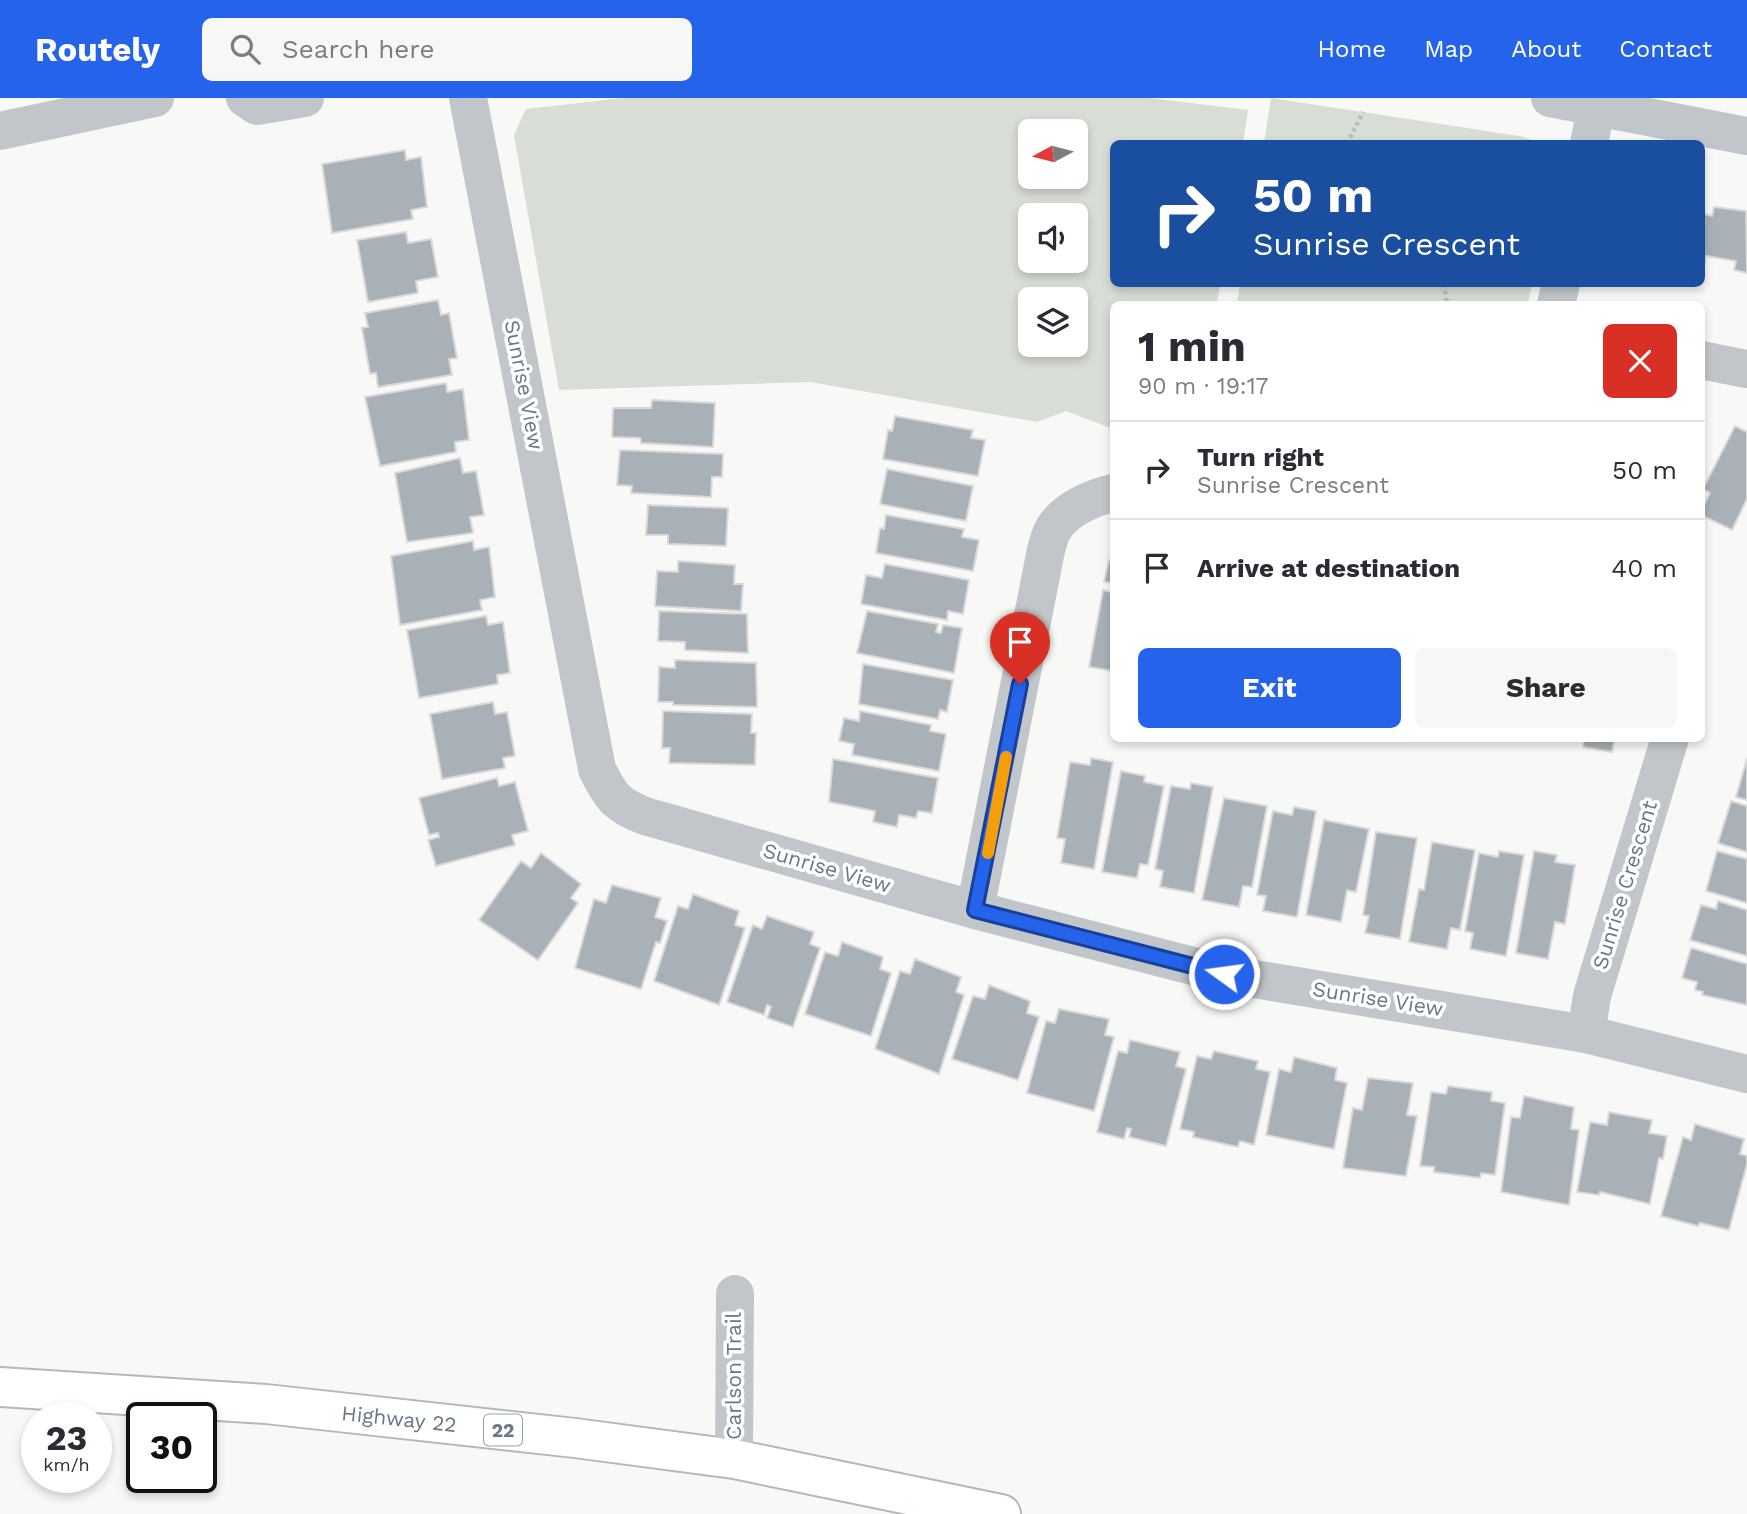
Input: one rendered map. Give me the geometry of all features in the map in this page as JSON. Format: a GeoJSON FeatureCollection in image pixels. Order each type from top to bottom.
{"type":"FeatureCollection","features":[{"type":"Feature","properties":{"kind":"main road","name":"Highway 22"},"geometry":{"type":"LineString","coordinates":[[0,1387],[266,1404],[734,1459],[1001,1514]]}},
{"type":"Feature","properties":{"kind":"street"},"geometry":{"type":"LineString","coordinates":[[0,131],[155,98]]}},
{"type":"Feature","properties":{"kind":"street"},"geometry":{"type":"LineString","coordinates":[[245,98],[257,106],[305,98]]}},
{"type":"Feature","properties":{"kind":"street","name":"Sunrise View"},"geometry":{"type":"LineString","coordinates":[[468,98],[597,768],[608,792],[623,807],[645,816],[975,910],[1224,974],[1586,1034],[1747,1074]]}},
{"type":"Feature","properties":{"kind":"street"},"geometry":{"type":"LineString","coordinates":[[1550,98],[1597,102],[1747,136]]}},
{"type":"Feature","properties":{"kind":"street"},"geometry":{"type":"LineString","coordinates":[[1590,140],[1597,102]]}},
{"type":"Feature","properties":{"kind":"street"},"geometry":{"type":"LineString","coordinates":[[1705,361],[1747,369]]}},
{"type":"Feature","properties":{"kind":"street"},"geometry":{"type":"LineString","coordinates":[[975,910],[1046,550],[1054,528],[1069,513],[1094,497],[1110,494]]}},
{"type":"Feature","properties":{"kind":"street","name":"Sunrise Crescent"},"geometry":{"type":"LineString","coordinates":[[1586,1034],[1592,996],[1669,742]]}},
{"type":"Feature","properties":{"kind":"street","name":"Carlson Trail"},"geometry":{"type":"LineString","coordinates":[[734,1459],[735,1294]]}},
{"type":"Feature","properties":{"kind":"path"},"geometry":{"type":"LineString","coordinates":[[1349,140],[1363,112]]}},
{"type":"Feature","properties":{"kind":"shaded area"},"geometry":{"type":"Polygon","coordinates":[[[623,98],[1150,98],[1248,110],[1243,140],[1110,140],[1110,287],[1220,287],[1217,301],[1110,301],[1110,428],[1066,411],[1037,422],[811,382],[559,390],[514,135],[526,109],[623,98]]]}},
{"type":"Feature","properties":{"kind":"shaded area"},"geometry":{"type":"Polygon","coordinates":[[[1271,98],[1533,140],[1264,140],[1271,98]]]}},
{"type":"Feature","properties":{"kind":"shaded area"},"geometry":{"type":"Polygon","coordinates":[[[1240,287],[1531,287],[1529,301],[1237,301],[1240,287]]]}},
{"type":"Feature","properties":{"kind":"building"},"geometry":{"type":"Polygon","coordinates":[[[405,150],[406,160],[421,157],[427,207],[411,210],[413,219],[332,233],[322,164],[405,150]]]}},
{"type":"Feature","properties":{"kind":"building"},"geometry":{"type":"Polygon","coordinates":[[[1714,207],[1746,211],[1747,273],[1734,270],[1736,261],[1706,256],[1705,260],[1705,214],[1712,216],[1714,207]]]}},
{"type":"Feature","properties":{"kind":"building"},"geometry":{"type":"Polygon","coordinates":[[[406,232],[408,243],[431,239],[438,277],[416,281],[418,293],[368,302],[357,240],[406,232]]]}},
{"type":"Feature","properties":{"kind":"building"},"geometry":{"type":"Polygon","coordinates":[[[438,300],[441,315],[449,313],[457,358],[449,359],[452,375],[378,387],[376,373],[370,374],[362,328],[368,327],[365,313],[438,300]]]}},
{"type":"Feature","properties":{"kind":"building"},"geometry":{"type":"Polygon","coordinates":[[[446,383],[447,392],[463,389],[469,440],[455,442],[456,452],[380,466],[365,397],[446,383]]]}},
{"type":"Feature","properties":{"kind":"building"},"geometry":{"type":"Polygon","coordinates":[[[652,400],[715,403],[713,447],[641,443],[640,438],[612,437],[613,408],[651,408],[652,400]]]}},
{"type":"Feature","properties":{"kind":"building"},"geometry":{"type":"Polygon","coordinates":[[[895,416],[973,430],[971,438],[985,440],[978,476],[883,459],[888,430],[892,431],[895,416]]]}},
{"type":"Feature","properties":{"kind":"building"},"geometry":{"type":"Polygon","coordinates":[[[1735,426],[1747,432],[1747,499],[1732,530],[1705,517],[1705,503],[1710,493],[1705,490],[1705,485],[1735,426]]]}},
{"type":"Feature","properties":{"kind":"building"},"geometry":{"type":"Polygon","coordinates":[[[620,450],[723,454],[722,477],[712,477],[711,497],[631,493],[632,486],[617,485],[620,450]]]}},
{"type":"Feature","properties":{"kind":"building"},"geometry":{"type":"Polygon","coordinates":[[[460,458],[463,473],[476,471],[484,515],[470,517],[473,533],[407,542],[395,473],[460,458]]]}},
{"type":"Feature","properties":{"kind":"building"},"geometry":{"type":"Polygon","coordinates":[[[887,469],[973,486],[966,521],[880,504],[887,469]]]}},
{"type":"Feature","properties":{"kind":"building"},"geometry":{"type":"Polygon","coordinates":[[[648,505],[728,508],[726,546],[668,544],[668,535],[646,535],[648,505]]]}},
{"type":"Feature","properties":{"kind":"building"},"geometry":{"type":"Polygon","coordinates":[[[886,515],[964,529],[962,537],[979,540],[973,571],[876,553],[880,528],[884,529],[886,515]]]}},
{"type":"Feature","properties":{"kind":"building"},"geometry":{"type":"Polygon","coordinates":[[[473,541],[474,550],[489,547],[495,597],[480,600],[482,610],[400,625],[391,556],[473,541]]]}},
{"type":"Feature","properties":{"kind":"building"},"geometry":{"type":"Polygon","coordinates":[[[1109,560],[1110,560],[1110,583],[1104,582],[1109,560]]]}},
{"type":"Feature","properties":{"kind":"building"},"geometry":{"type":"Polygon","coordinates":[[[678,561],[735,565],[734,584],[743,584],[741,611],[655,606],[657,571],[678,572],[678,561]]]}},
{"type":"Feature","properties":{"kind":"building"},"geometry":{"type":"Polygon","coordinates":[[[885,564],[969,580],[963,614],[948,611],[947,620],[861,604],[866,575],[882,578],[885,564]]]}},
{"type":"Feature","properties":{"kind":"building"},"geometry":{"type":"Polygon","coordinates":[[[1103,590],[1110,592],[1110,670],[1089,667],[1103,590]]]}},
{"type":"Feature","properties":{"kind":"building"},"geometry":{"type":"Polygon","coordinates":[[[659,611],[747,614],[748,653],[685,650],[685,642],[658,641],[659,611]]]}},
{"type":"Feature","properties":{"kind":"building"},"geometry":{"type":"Polygon","coordinates":[[[867,611],[938,624],[936,632],[941,633],[943,625],[962,628],[954,673],[857,653],[867,611]]]}},
{"type":"Feature","properties":{"kind":"building"},"geometry":{"type":"Polygon","coordinates":[[[486,616],[488,625],[503,622],[510,673],[497,675],[498,684],[419,698],[407,630],[486,616]]]}},
{"type":"Feature","properties":{"kind":"building"},"geometry":{"type":"Polygon","coordinates":[[[675,660],[756,663],[757,707],[673,705],[673,702],[658,702],[659,667],[675,668],[675,660]]]}},
{"type":"Feature","properties":{"kind":"building"},"geometry":{"type":"Polygon","coordinates":[[[863,664],[953,680],[947,712],[940,710],[938,719],[859,704],[863,664]]]}},
{"type":"Feature","properties":{"kind":"building"},"geometry":{"type":"Polygon","coordinates":[[[493,702],[495,714],[507,712],[515,756],[503,758],[505,768],[442,779],[430,714],[493,702]]]}},
{"type":"Feature","properties":{"kind":"building"},"geometry":{"type":"Polygon","coordinates":[[[663,711],[752,714],[751,733],[756,733],[755,765],[669,763],[670,748],[662,748],[663,711]]]}},
{"type":"Feature","properties":{"kind":"building"},"geometry":{"type":"Polygon","coordinates":[[[860,711],[931,725],[930,731],[946,734],[939,771],[852,755],[854,744],[839,741],[844,718],[859,721],[860,711]]]}},
{"type":"Feature","properties":{"kind":"building"},"geometry":{"type":"Polygon","coordinates":[[[1584,742],[1614,742],[1612,752],[1583,747],[1584,742]]]}},
{"type":"Feature","properties":{"kind":"building"},"geometry":{"type":"Polygon","coordinates":[[[1091,758],[1113,762],[1094,869],[1061,863],[1065,839],[1057,838],[1070,762],[1090,765],[1091,758]]]}},
{"type":"Feature","properties":{"kind":"building"},"geometry":{"type":"Polygon","coordinates":[[[1747,758],[1747,800],[1736,797],[1747,758]]]}},
{"type":"Feature","properties":{"kind":"building"},"geometry":{"type":"Polygon","coordinates":[[[833,759],[938,778],[932,813],[918,811],[916,818],[899,815],[897,827],[873,822],[875,811],[829,802],[833,759]]]}},
{"type":"Feature","properties":{"kind":"building"},"geometry":{"type":"Polygon","coordinates":[[[1121,771],[1145,776],[1144,782],[1164,786],[1148,865],[1140,864],[1137,878],[1102,872],[1121,771]]]}},
{"type":"Feature","properties":{"kind":"building"},"geometry":{"type":"Polygon","coordinates":[[[497,778],[499,786],[515,782],[528,831],[512,835],[515,845],[436,866],[428,840],[439,837],[438,833],[429,835],[419,798],[497,778]]]}},
{"type":"Feature","properties":{"kind":"building"},"geometry":{"type":"Polygon","coordinates":[[[1191,783],[1213,787],[1194,893],[1160,887],[1163,871],[1155,869],[1171,786],[1190,789],[1191,783]]]}},
{"type":"Feature","properties":{"kind":"building"},"geometry":{"type":"Polygon","coordinates":[[[1224,798],[1267,806],[1252,887],[1243,886],[1239,907],[1202,900],[1224,798]]]}},
{"type":"Feature","properties":{"kind":"building"},"geometry":{"type":"Polygon","coordinates":[[[1731,801],[1747,806],[1747,852],[1718,843],[1731,801]]]}},
{"type":"Feature","properties":{"kind":"building"},"geometry":{"type":"Polygon","coordinates":[[[1294,807],[1316,811],[1297,917],[1263,911],[1266,896],[1257,895],[1273,811],[1292,815],[1294,807]]]}},
{"type":"Feature","properties":{"kind":"building"},"geometry":{"type":"Polygon","coordinates":[[[1324,820],[1369,829],[1356,892],[1347,890],[1341,922],[1306,915],[1324,820]]]}},
{"type":"Feature","properties":{"kind":"building"},"geometry":{"type":"Polygon","coordinates":[[[1376,832],[1417,838],[1400,939],[1365,933],[1369,916],[1363,915],[1376,832]]]}},
{"type":"Feature","properties":{"kind":"building"},"geometry":{"type":"Polygon","coordinates":[[[1432,842],[1475,850],[1460,930],[1451,928],[1447,949],[1409,942],[1419,889],[1424,890],[1432,842]]]}},
{"type":"Feature","properties":{"kind":"building"},"geometry":{"type":"Polygon","coordinates":[[[1499,851],[1524,855],[1506,956],[1470,949],[1473,933],[1465,931],[1479,853],[1498,857],[1499,851]]]}},
{"type":"Feature","properties":{"kind":"building"},"geometry":{"type":"Polygon","coordinates":[[[1534,851],[1557,855],[1555,862],[1575,865],[1565,924],[1555,922],[1548,959],[1516,953],[1534,851]]]}},
{"type":"Feature","properties":{"kind":"building"},"geometry":{"type":"Polygon","coordinates":[[[1717,851],[1747,859],[1747,903],[1706,891],[1717,851]]]}},
{"type":"Feature","properties":{"kind":"building"},"geometry":{"type":"Polygon","coordinates":[[[541,853],[581,884],[571,898],[578,903],[538,960],[479,920],[521,861],[531,868],[541,853]]]}},
{"type":"Feature","properties":{"kind":"building"},"geometry":{"type":"Polygon","coordinates":[[[612,885],[661,898],[655,917],[667,921],[660,943],[656,942],[641,989],[575,968],[594,899],[606,903],[612,885]]]}},
{"type":"Feature","properties":{"kind":"building"},"geometry":{"type":"Polygon","coordinates":[[[693,894],[739,911],[735,925],[745,928],[719,1005],[654,981],[678,906],[688,909],[693,894]]]}},
{"type":"Feature","properties":{"kind":"building"},"geometry":{"type":"Polygon","coordinates":[[[1718,901],[1747,910],[1747,956],[1690,940],[1701,905],[1716,909],[1718,901]]]}},
{"type":"Feature","properties":{"kind":"building"},"geometry":{"type":"Polygon","coordinates":[[[767,916],[814,932],[810,944],[820,948],[793,1027],[767,1018],[771,1007],[767,1005],[764,1015],[727,1002],[753,925],[762,929],[767,916]]]}},
{"type":"Feature","properties":{"kind":"building"},"geometry":{"type":"Polygon","coordinates":[[[842,942],[883,957],[880,969],[891,973],[871,1036],[805,1014],[825,952],[838,956],[842,942]]]}},
{"type":"Feature","properties":{"kind":"building"},"geometry":{"type":"Polygon","coordinates":[[[1691,948],[1747,964],[1747,1005],[1702,995],[1703,992],[1695,990],[1697,982],[1682,978],[1691,948]]]}},
{"type":"Feature","properties":{"kind":"building"},"geometry":{"type":"Polygon","coordinates":[[[915,959],[961,977],[956,992],[964,995],[939,1074],[875,1049],[900,971],[910,974],[915,959]]]}},
{"type":"Feature","properties":{"kind":"building"},"geometry":{"type":"Polygon","coordinates":[[[989,985],[1030,1001],[1027,1013],[1039,1017],[1018,1080],[952,1059],[973,996],[985,999],[989,985]]]}},
{"type":"Feature","properties":{"kind":"building"},"geometry":{"type":"Polygon","coordinates":[[[1059,1009],[1109,1019],[1105,1035],[1114,1037],[1094,1111],[1027,1093],[1046,1021],[1055,1023],[1059,1009]]]}},
{"type":"Feature","properties":{"kind":"building"},"geometry":{"type":"Polygon","coordinates":[[[1130,1040],[1180,1052],[1176,1066],[1186,1069],[1166,1146],[1129,1137],[1131,1129],[1127,1128],[1124,1139],[1097,1132],[1118,1051],[1127,1053],[1130,1040]]]}},
{"type":"Feature","properties":{"kind":"building"},"geometry":{"type":"Polygon","coordinates":[[[1214,1051],[1258,1061],[1256,1069],[1270,1072],[1254,1145],[1240,1141],[1238,1147],[1193,1137],[1194,1132],[1180,1129],[1197,1056],[1211,1059],[1214,1051]]]}},
{"type":"Feature","properties":{"kind":"building"},"geometry":{"type":"Polygon","coordinates":[[[1294,1057],[1337,1068],[1335,1080],[1347,1083],[1334,1149],[1266,1135],[1279,1069],[1291,1072],[1294,1057]]]}},
{"type":"Feature","properties":{"kind":"building"},"geometry":{"type":"Polygon","coordinates":[[[1368,1078],[1413,1083],[1407,1115],[1417,1116],[1406,1176],[1343,1168],[1353,1108],[1362,1110],[1368,1078]]]}},
{"type":"Feature","properties":{"kind":"building"},"geometry":{"type":"Polygon","coordinates":[[[1448,1086],[1492,1092],[1491,1101],[1505,1103],[1495,1175],[1481,1173],[1480,1178],[1434,1172],[1434,1167],[1420,1166],[1431,1092],[1446,1094],[1448,1086]]]}},
{"type":"Feature","properties":{"kind":"building"},"geometry":{"type":"Polygon","coordinates":[[[1524,1096],[1574,1107],[1571,1129],[1579,1130],[1569,1205],[1501,1192],[1511,1117],[1520,1118],[1524,1096]]]}},
{"type":"Feature","properties":{"kind":"building"},"geometry":{"type":"Polygon","coordinates":[[[1609,1112],[1652,1120],[1649,1133],[1667,1136],[1663,1159],[1659,1158],[1650,1204],[1600,1192],[1599,1195],[1577,1192],[1590,1122],[1607,1125],[1609,1112]]]}},
{"type":"Feature","properties":{"kind":"building"},"geometry":{"type":"Polygon","coordinates":[[[1695,1124],[1744,1139],[1740,1154],[1747,1156],[1747,1164],[1729,1230],[1700,1223],[1698,1226],[1661,1216],[1683,1137],[1691,1140],[1695,1124]]]}},
{"type":"Feature","properties":{"kind":"slow traffic"},"geometry":{"type":"LineString","coordinates":[[988,853],[1006,757]]}},
{"type":"Feature","properties":{"kind":"route"},"geometry":{"type":"LineString","coordinates":[[1020,684],[985,872],[975,910],[1224,974]]}}]}
